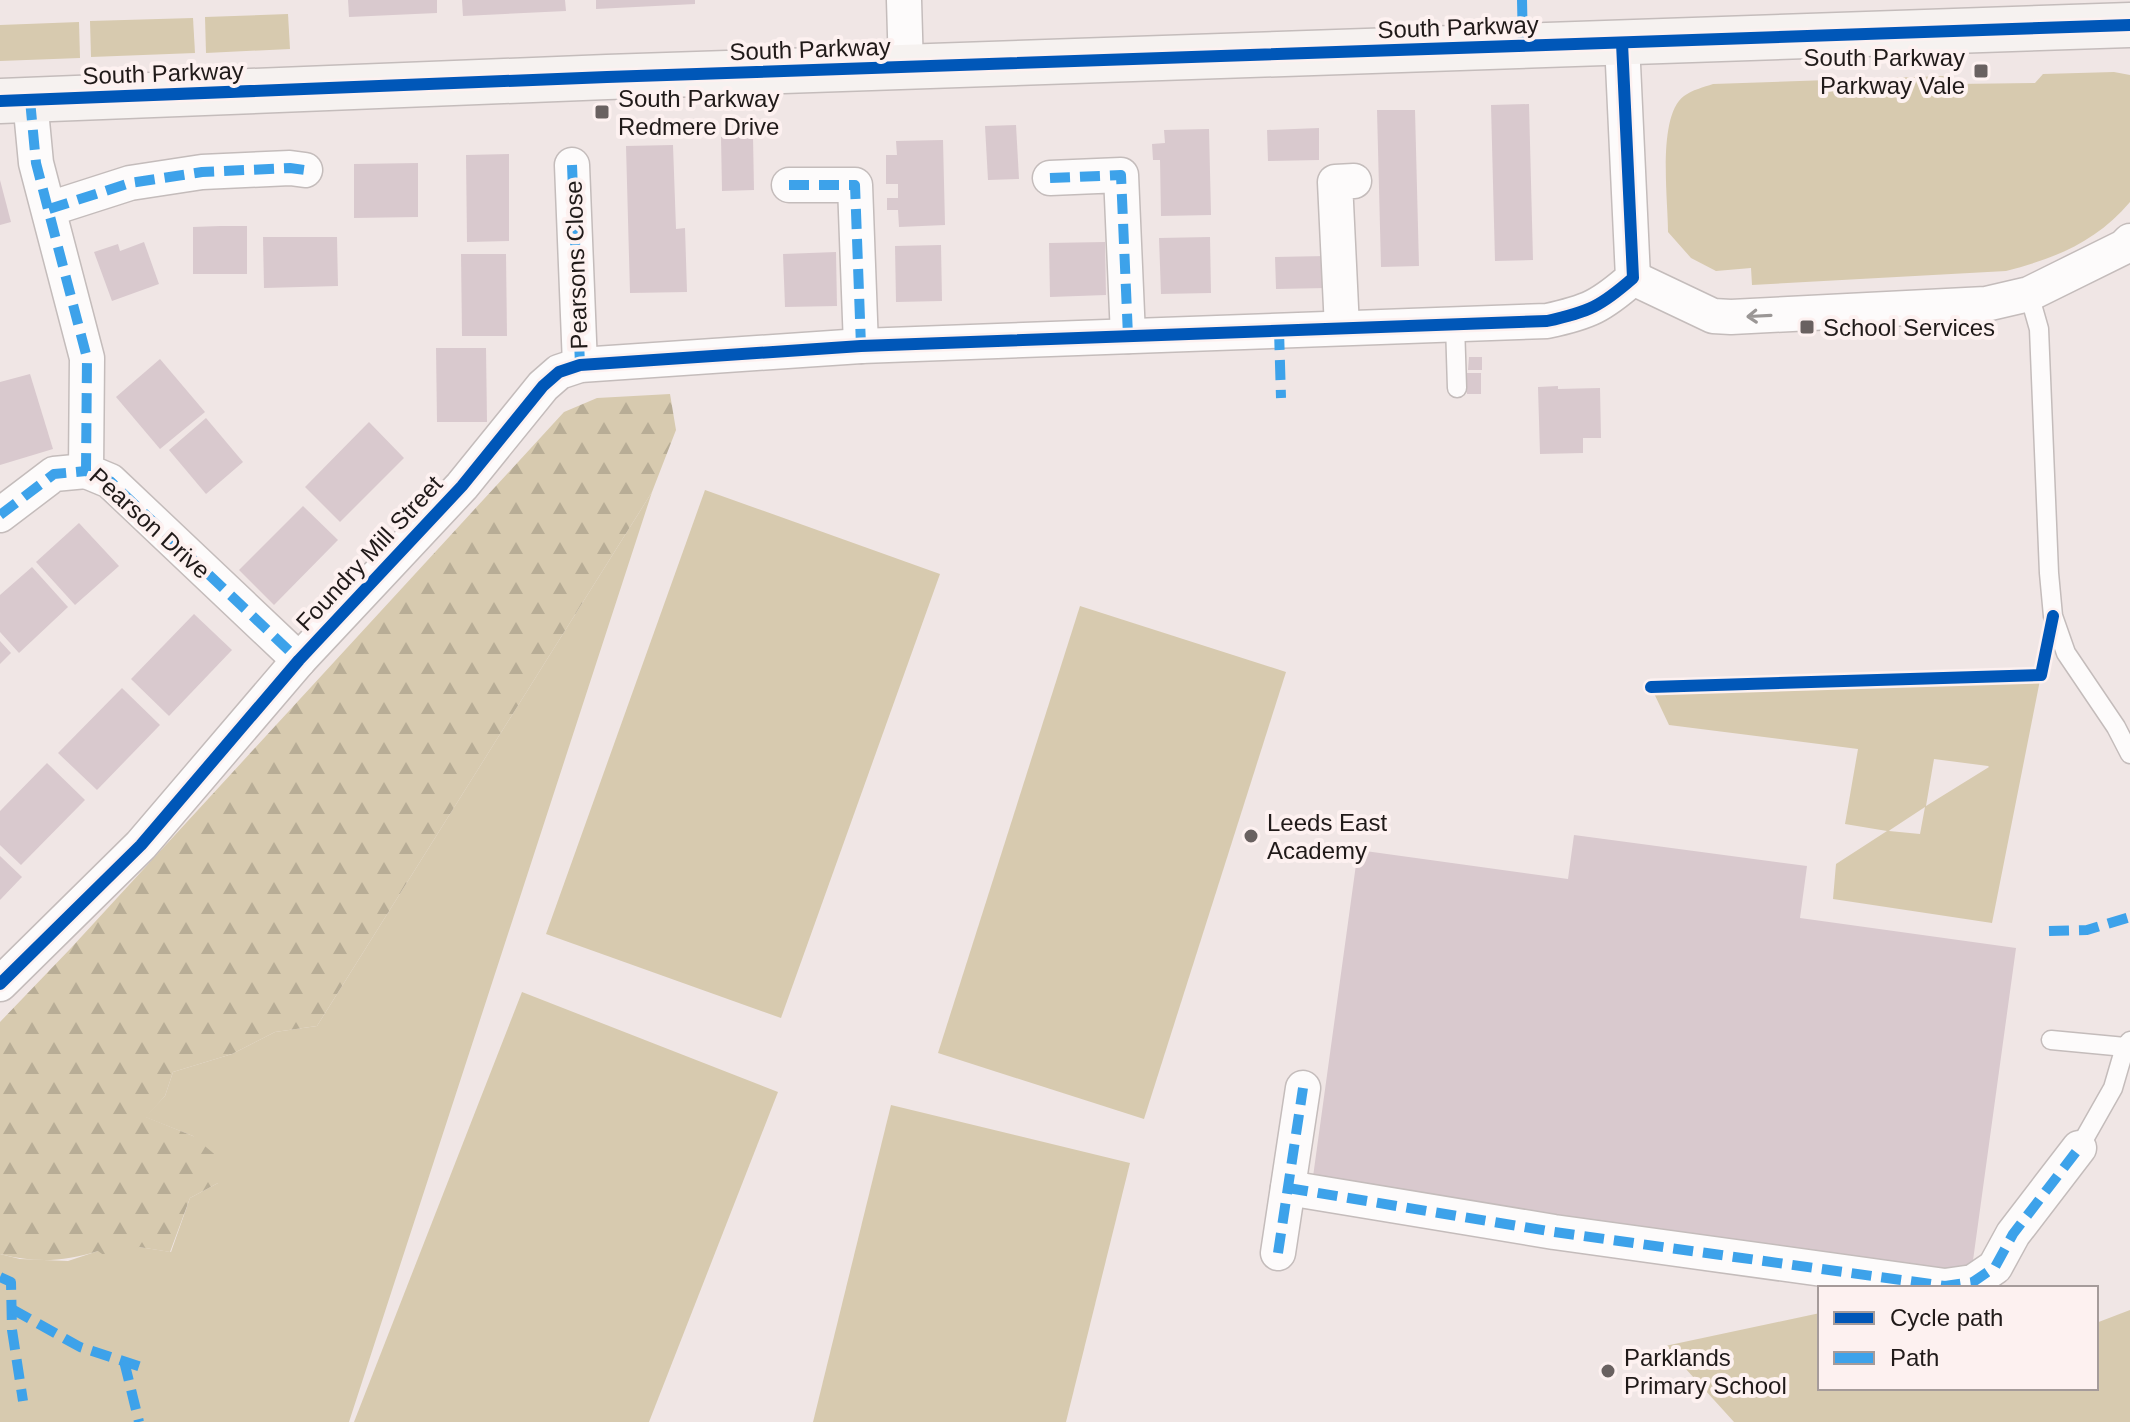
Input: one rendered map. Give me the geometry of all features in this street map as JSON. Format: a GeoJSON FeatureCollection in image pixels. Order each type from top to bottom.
{"type":"FeatureCollection","features":[{"type":"Feature","properties":{"kind":"street"},"geometry":{"type":"LineString","coordinates":[[904,0],[906,69]]}},
{"type":"Feature","properties":{"kind":"street","name":"South Parkway"},"geometry":{"type":"LineString","coordinates":[[15,101],[607,77],[2130,25]]}},
{"type":"Feature","properties":{"kind":"street"},"geometry":{"type":"LineString","coordinates":[[1622,43],[1633,278]]}},
{"type":"Feature","properties":{"kind":"street","name":"Pearson Drive"},"geometry":{"type":"LineString","coordinates":[[15,101],[49,209],[87,358],[86,471],[110,481],[299,660]]}},
{"type":"Feature","properties":{"kind":"street","name":"Pearsons Close"},"geometry":{"type":"LineString","coordinates":[[572,165],[580,365]]}},
{"type":"Feature","properties":{"kind":"street"},"geometry":{"type":"LineString","coordinates":[[49,209],[130,183],[202,172],[305,170]]}},
{"type":"Feature","properties":{"kind":"street"},"geometry":{"type":"LineString","coordinates":[[1050,178],[1121,175],[1128,336]]}},
{"type":"Feature","properties":{"kind":"street"},"geometry":{"type":"LineString","coordinates":[[1342,328],[1335,182],[1354,181]]}},
{"type":"Feature","properties":{"kind":"street"},"geometry":{"type":"LineString","coordinates":[[789,185],[855,185],[861,346],[1547,321],[1584,313],[1612,296],[1633,278]]}},
{"type":"Feature","properties":{"kind":"street"},"geometry":{"type":"LineString","coordinates":[[1633,278],[1713,316],[1986,304],[2029,294],[2124,247],[2130,241]]}},
{"type":"Feature","properties":{"kind":"street","name":"Foundry Mill Street"},"geometry":{"type":"LineString","coordinates":[[3,976],[141,845],[299,660],[462,486],[543,386],[559,372],[580,365],[861,346]]}},
{"type":"Feature","properties":{"kind":"street"},"geometry":{"type":"LineString","coordinates":[[0,515],[54,474],[86,471]]}},
{"type":"Feature","properties":{"kind":"street"},"geometry":{"type":"LineString","coordinates":[[1278,1253],[1303,1088]]}},
{"type":"Feature","properties":{"kind":"street"},"geometry":{"type":"LineString","coordinates":[[1288,1188],[1554,1232],[1945,1286],[1973,1282],[1995,1267],[2013,1234],[2079,1148]]}},
{"type":"Feature","properties":{"kind":"lane"},"geometry":{"type":"LineString","coordinates":[[2029,294],[2039,329],[2053,616],[2066,653],[2116,727],[2130,754]]}},
{"type":"Feature","properties":{"kind":"lane"},"geometry":{"type":"LineString","coordinates":[[1455,324],[1457,388]]}},
{"type":"Feature","properties":{"kind":"lane"},"geometry":{"type":"LineString","coordinates":[[2051,1040],[2127,1044],[2113,1088],[2079,1148]]}},
{"type":"Feature","properties":{"kind":"green space"},"geometry":{"type":"Polygon","coordinates":[[[288,14],[290,49],[206,53],[205,17],[288,14]]]}},
{"type":"Feature","properties":{"kind":"green space"},"geometry":{"type":"Polygon","coordinates":[[[193,18],[195,53],[91,57],[90,21],[193,18]]]}},
{"type":"Feature","properties":{"kind":"green space"},"geometry":{"type":"Polygon","coordinates":[[[79,22],[80,58],[0,61],[0,25],[79,22]]]}},
{"type":"Feature","properties":{"kind":"green space"},"geometry":{"type":"Polygon","coordinates":[[[2114,72],[2130,75],[2130,202],[2089,238],[2042,260],[2006,271],[1752,285],[1751,268],[1716,271],[1691,258],[1668,232],[1666,159],[1670,121],[1684,96],[1698,89],[1713,84],[1943,76],[1955,84],[2035,83],[2043,74],[2114,72]]]}},
{"type":"Feature","properties":{"kind":"green space"},"geometry":{"type":"Polygon","coordinates":[[[670,394],[676,430],[652,492],[317,1026],[275,1032],[232,1054],[173,1072],[165,1096],[146,1117],[193,1136],[219,1158],[218,1183],[190,1198],[170,1252],[139,1247],[116,1264],[98,1251],[49,1260],[0,1254],[0,1022],[564,412],[597,398],[670,394]]]}},
{"type":"Feature","properties":{"kind":"green space"},"geometry":{"type":"Polygon","coordinates":[[[705,490],[940,574],[781,1018],[546,934],[705,490]]]}},
{"type":"Feature","properties":{"kind":"green space"},"geometry":{"type":"Polygon","coordinates":[[[652,492],[349,1422],[0,1422],[0,1254],[20,1259],[68,1261],[98,1251],[139,1247],[171,1252],[190,1198],[218,1183],[193,1136],[145,1117],[165,1096],[173,1072],[232,1054],[275,1032],[317,1026],[652,492]]]}},
{"type":"Feature","properties":{"kind":"green space"},"geometry":{"type":"Polygon","coordinates":[[[1080,606],[1286,672],[1144,1119],[938,1053],[1080,606]]]}},
{"type":"Feature","properties":{"kind":"green space"},"geometry":{"type":"Polygon","coordinates":[[[2041,675],[1992,923],[1833,899],[1836,864],[1887,831],[1845,824],[1858,749],[1669,725],[1651,687],[2041,675]],[[1934,759],[1926,806],[1989,767],[1988,766],[1934,759]],[[1925,807],[1890,830],[1889,831],[1920,834],[1925,807]]]}},
{"type":"Feature","properties":{"kind":"green space"},"geometry":{"type":"Polygon","coordinates":[[[522,992],[778,1092],[649,1422],[354,1422],[522,992]]]}},
{"type":"Feature","properties":{"kind":"green space"},"geometry":{"type":"Polygon","coordinates":[[[891,1105],[1130,1163],[1066,1422],[813,1422],[891,1105]]]}},
{"type":"Feature","properties":{"kind":"green space"},"geometry":{"type":"Polygon","coordinates":[[[2130,1310],[2130,1422],[1734,1422],[1665,1346],[1818,1313],[1818,1390],[2098,1390],[2098,1322],[2130,1310]]]}},
{"type":"Feature","properties":{"kind":"building"},"geometry":{"type":"Polygon","coordinates":[[[348,0],[437,0],[437,13],[349,17],[348,0]]]}},
{"type":"Feature","properties":{"kind":"building"},"geometry":{"type":"Polygon","coordinates":[[[462,0],[565,0],[566,11],[463,16],[462,0]]]}},
{"type":"Feature","properties":{"kind":"building"},"geometry":{"type":"Polygon","coordinates":[[[596,0],[695,0],[695,4],[596,9],[596,0]]]}},
{"type":"Feature","properties":{"kind":"building"},"geometry":{"type":"Polygon","coordinates":[[[1529,104],[1533,260],[1495,261],[1491,105],[1529,104]]]}},
{"type":"Feature","properties":{"kind":"building"},"geometry":{"type":"Polygon","coordinates":[[[1377,110],[1415,110],[1419,266],[1381,267],[1377,110]]]}},
{"type":"Feature","properties":{"kind":"building"},"geometry":{"type":"Polygon","coordinates":[[[1016,125],[1019,179],[988,180],[985,126],[1016,125]]]}},
{"type":"Feature","properties":{"kind":"building"},"geometry":{"type":"Polygon","coordinates":[[[1319,128],[1319,160],[1268,161],[1267,130],[1319,128]]]}},
{"type":"Feature","properties":{"kind":"building"},"geometry":{"type":"Polygon","coordinates":[[[1209,129],[1211,215],[1161,216],[1160,160],[1153,160],[1152,144],[1165,143],[1164,130],[1209,129]]]}},
{"type":"Feature","properties":{"kind":"building"},"geometry":{"type":"Polygon","coordinates":[[[753,136],[754,190],[722,191],[721,137],[753,136]]]}},
{"type":"Feature","properties":{"kind":"building"},"geometry":{"type":"Polygon","coordinates":[[[943,140],[945,225],[899,227],[898,210],[887,210],[887,198],[898,198],[898,184],[886,184],[886,155],[897,155],[896,141],[943,140]]]}},
{"type":"Feature","properties":{"kind":"building"},"geometry":{"type":"Polygon","coordinates":[[[673,145],[676,229],[685,228],[687,292],[630,293],[626,146],[673,145]]]}},
{"type":"Feature","properties":{"kind":"building"},"geometry":{"type":"Polygon","coordinates":[[[509,154],[509,241],[467,242],[466,155],[509,154]]]}},
{"type":"Feature","properties":{"kind":"building"},"geometry":{"type":"Polygon","coordinates":[[[418,163],[418,217],[354,218],[354,164],[418,163]]]}},
{"type":"Feature","properties":{"kind":"building"},"geometry":{"type":"Polygon","coordinates":[[[0,180],[11,222],[0,225],[0,180]]]}},
{"type":"Feature","properties":{"kind":"building"},"geometry":{"type":"Polygon","coordinates":[[[247,226],[247,274],[193,274],[193,227],[247,226]]]}},
{"type":"Feature","properties":{"kind":"building"},"geometry":{"type":"Polygon","coordinates":[[[263,237],[337,237],[338,286],[264,288],[263,237]]]}},
{"type":"Feature","properties":{"kind":"building"},"geometry":{"type":"Polygon","coordinates":[[[1210,237],[1211,293],[1161,294],[1159,238],[1210,237]]]}},
{"type":"Feature","properties":{"kind":"building"},"geometry":{"type":"Polygon","coordinates":[[[144,242],[159,284],[112,301],[94,252],[118,244],[120,251],[144,242]]]}},
{"type":"Feature","properties":{"kind":"building"},"geometry":{"type":"Polygon","coordinates":[[[1105,242],[1106,295],[1050,297],[1049,243],[1105,242]]]}},
{"type":"Feature","properties":{"kind":"building"},"geometry":{"type":"Polygon","coordinates":[[[941,245],[942,301],[896,302],[895,246],[941,245]]]}},
{"type":"Feature","properties":{"kind":"building"},"geometry":{"type":"Polygon","coordinates":[[[836,252],[837,306],[785,307],[783,254],[836,252]]]}},
{"type":"Feature","properties":{"kind":"building"},"geometry":{"type":"Polygon","coordinates":[[[461,254],[506,254],[507,336],[462,336],[461,254]]]}},
{"type":"Feature","properties":{"kind":"building"},"geometry":{"type":"Polygon","coordinates":[[[1326,256],[1327,288],[1276,289],[1275,257],[1326,256]]]}},
{"type":"Feature","properties":{"kind":"building"},"geometry":{"type":"Polygon","coordinates":[[[436,348],[486,348],[487,422],[437,422],[436,348]]]}},
{"type":"Feature","properties":{"kind":"building"},"geometry":{"type":"Polygon","coordinates":[[[1469,357],[1482,357],[1482,370],[1468,370],[1469,357]]]}},
{"type":"Feature","properties":{"kind":"building"},"geometry":{"type":"Polygon","coordinates":[[[160,359],[205,412],[160,449],[116,397],[160,359]]]}},
{"type":"Feature","properties":{"kind":"building"},"geometry":{"type":"Polygon","coordinates":[[[1467,373],[1481,373],[1481,394],[1467,394],[1467,373]]]}},
{"type":"Feature","properties":{"kind":"building"},"geometry":{"type":"Polygon","coordinates":[[[30,374],[53,449],[0,465],[0,382],[30,374]]]}},
{"type":"Feature","properties":{"kind":"building"},"geometry":{"type":"Polygon","coordinates":[[[1558,386],[1558,389],[1600,388],[1601,438],[1583,438],[1583,453],[1540,454],[1538,387],[1558,386]]]}},
{"type":"Feature","properties":{"kind":"building"},"geometry":{"type":"Polygon","coordinates":[[[206,418],[243,462],[206,494],[169,450],[206,418]]]}},
{"type":"Feature","properties":{"kind":"building"},"geometry":{"type":"Polygon","coordinates":[[[369,422],[404,458],[340,522],[305,487],[369,422]]]}},
{"type":"Feature","properties":{"kind":"building"},"geometry":{"type":"Polygon","coordinates":[[[303,506],[338,540],[274,605],[239,570],[303,506]]]}},
{"type":"Feature","properties":{"kind":"building"},"geometry":{"type":"Polygon","coordinates":[[[79,523],[119,566],[75,605],[36,562],[79,523]]]}},
{"type":"Feature","properties":{"kind":"building"},"geometry":{"type":"Polygon","coordinates":[[[32,567],[68,607],[19,653],[0,632],[0,595],[32,567]]]}},
{"type":"Feature","properties":{"kind":"building"},"geometry":{"type":"Polygon","coordinates":[[[194,614],[232,650],[169,716],[131,679],[194,614]]]}},
{"type":"Feature","properties":{"kind":"building"},"geometry":{"type":"Polygon","coordinates":[[[0,641],[11,653],[0,664],[0,641]]]}},
{"type":"Feature","properties":{"kind":"building"},"geometry":{"type":"Polygon","coordinates":[[[122,688],[160,725],[97,790],[58,753],[122,688]]]}},
{"type":"Feature","properties":{"kind":"building"},"geometry":{"type":"Polygon","coordinates":[[[47,763],[85,800],[21,865],[0,845],[0,811],[47,763]]]}},
{"type":"Feature","properties":{"kind":"building"},"geometry":{"type":"Polygon","coordinates":[[[1574,835],[1807,866],[1800,918],[2016,948],[1971,1275],[1312,1184],[1358,850],[1568,879],[1574,835]]]}},
{"type":"Feature","properties":{"kind":"building"},"geometry":{"type":"Polygon","coordinates":[[[0,856],[22,877],[0,900],[0,856]]]}},
{"type":"Feature","properties":{"kind":"marked path"},"geometry":{"type":"LineString","coordinates":[[1522,0],[1523,47]]}},
{"type":"Feature","properties":{"kind":"marked path"},"geometry":{"type":"LineString","coordinates":[[30,100],[36,163],[87,358],[86,471],[110,481],[299,660]]}},
{"type":"Feature","properties":{"kind":"marked path"},"geometry":{"type":"LineString","coordinates":[[572,165],[580,365]]}},
{"type":"Feature","properties":{"kind":"marked path"},"geometry":{"type":"LineString","coordinates":[[49,209],[130,183],[202,172],[305,170]]}},
{"type":"Feature","properties":{"kind":"marked path"},"geometry":{"type":"LineString","coordinates":[[1050,178],[1121,175],[1128,336]]}},
{"type":"Feature","properties":{"kind":"marked path"},"geometry":{"type":"LineString","coordinates":[[789,185],[855,185],[861,346]]}},
{"type":"Feature","properties":{"kind":"marked path"},"geometry":{"type":"LineString","coordinates":[[1279,330],[1281,398]]}},
{"type":"Feature","properties":{"kind":"marked path"},"geometry":{"type":"LineString","coordinates":[[0,515],[54,474],[86,471]]}},
{"type":"Feature","properties":{"kind":"marked path"},"geometry":{"type":"LineString","coordinates":[[2049,931],[2087,930],[2130,917]]}},
{"type":"Feature","properties":{"kind":"marked path"},"geometry":{"type":"LineString","coordinates":[[1278,1253],[1303,1088]]}},
{"type":"Feature","properties":{"kind":"marked path"},"geometry":{"type":"LineString","coordinates":[[1288,1188],[1554,1232],[1945,1286],[1973,1282],[1995,1267],[2013,1234],[2079,1148]]}},
{"type":"Feature","properties":{"kind":"marked path"},"geometry":{"type":"LineString","coordinates":[[0,1277],[11,1282],[12,1330],[23,1401]]}},
{"type":"Feature","properties":{"kind":"marked path"},"geometry":{"type":"LineString","coordinates":[[12,1309],[80,1347],[141,1367]]}},
{"type":"Feature","properties":{"kind":"marked path"},"geometry":{"type":"LineString","coordinates":[[124,1361],[139,1422]]}},
{"type":"Feature","properties":{"kind":"cycle path"},"geometry":{"type":"LineString","coordinates":[[0,101],[2130,25]]}},
{"type":"Feature","properties":{"kind":"cycle path"},"geometry":{"type":"LineString","coordinates":[[0,984],[141,845],[299,660],[462,486],[543,386],[559,372],[580,365],[861,346],[1547,321],[1574,314],[1603,302],[1633,278],[1622,43]]}},
{"type":"Feature","properties":{"kind":"cycle path"},"geometry":{"type":"LineString","coordinates":[[1651,687],[2041,675],[2053,616]]}},
{"type":"Feature","properties":{"kind":"place","name":"South Parkway Parkway Vale"},"geometry":{"type":"Point","coordinates":[1981,71]}},
{"type":"Feature","properties":{"kind":"place","name":"South Parkway Redmere Drive"},"geometry":{"type":"Point","coordinates":[602,112]}},
{"type":"Feature","properties":{"kind":"place","name":"School Services"},"geometry":{"type":"Point","coordinates":[1807,327]}},
{"type":"Feature","properties":{"kind":"place","name":"Leeds East Academy"},"geometry":{"type":"Point","coordinates":[1251,836]}},
{"type":"Feature","properties":{"kind":"place","name":"Parklands Primary School"},"geometry":{"type":"Point","coordinates":[1608,1371]}}]}
